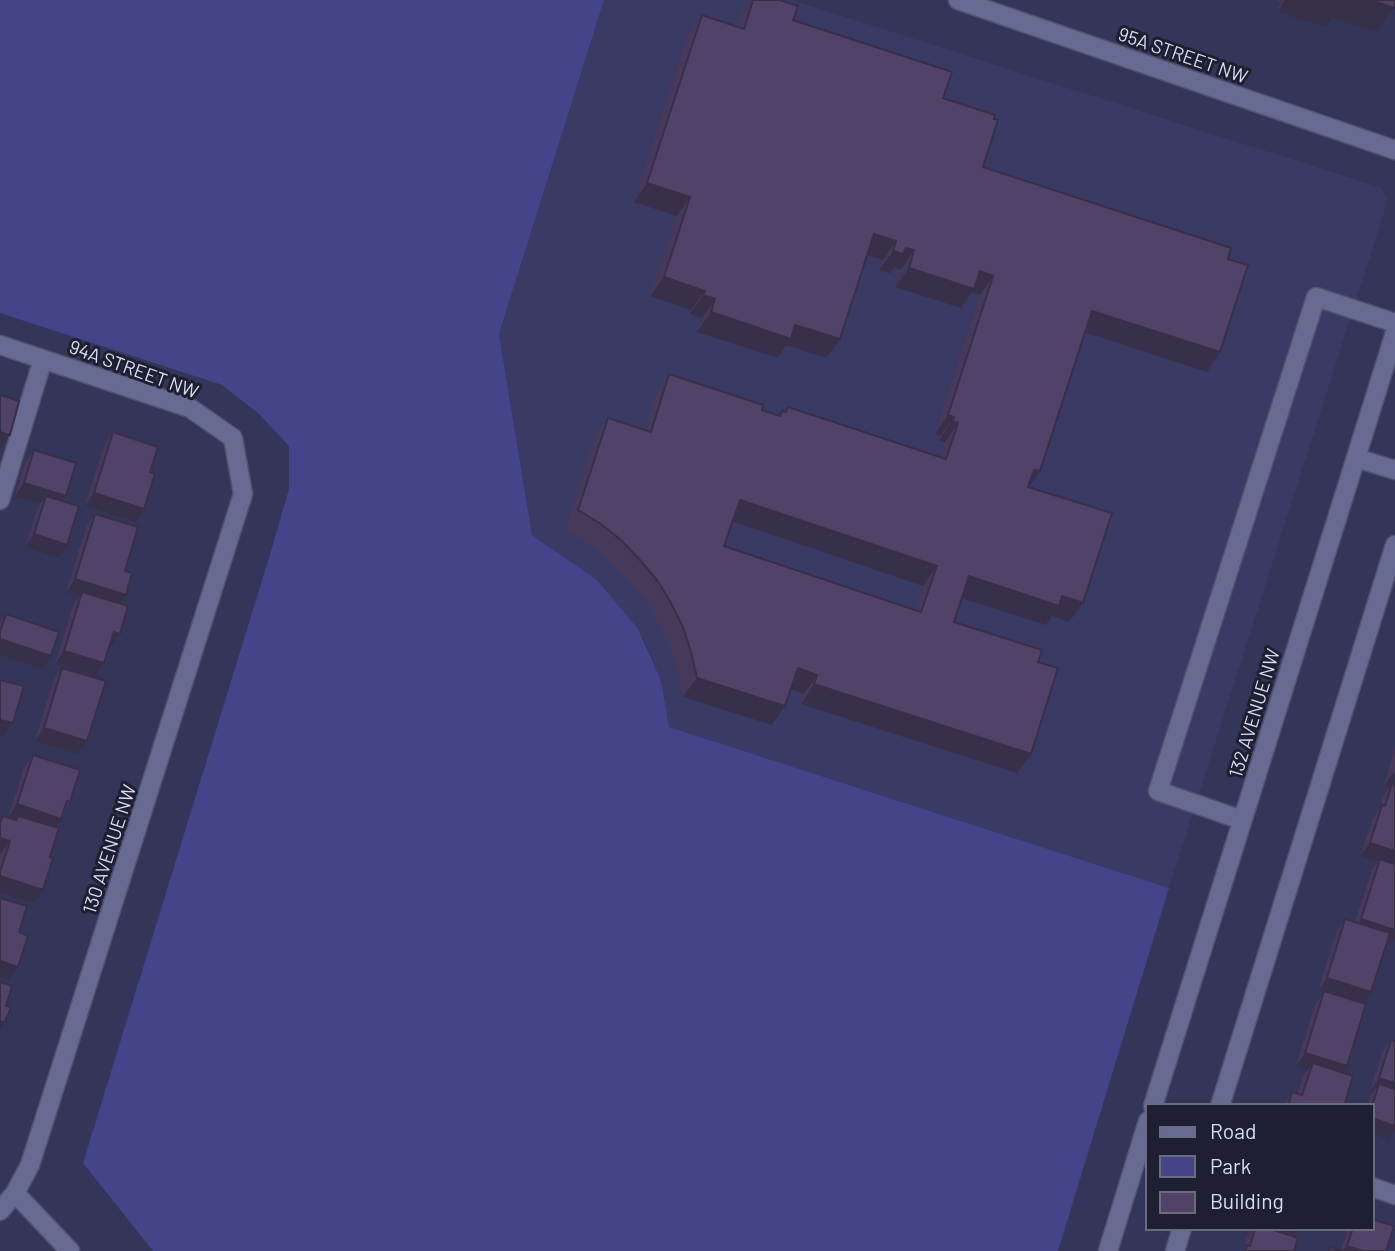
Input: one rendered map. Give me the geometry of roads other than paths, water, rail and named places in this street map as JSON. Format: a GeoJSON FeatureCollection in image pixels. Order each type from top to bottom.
{"type":"FeatureCollection","features":[{"type":"Feature","properties":{"kind":"street","name":"95A STREET NW"},"geometry":{"type":"LineString","coordinates":[[958,0],[1395,150]]}},
{"type":"Feature","properties":{"kind":"street"},"geometry":{"type":"LineString","coordinates":[[1242,820],[1158,791],[1316,297],[1395,323]]}},
{"type":"Feature","properties":{"kind":"street","name":"132 AVENUE NW"},"geometry":{"type":"LineString","coordinates":[[1154,1104],[1395,333]]}},
{"type":"Feature","properties":{"kind":"street","name":"94A STREET NW"},"geometry":{"type":"LineString","coordinates":[[0,345],[190,408],[233,438],[243,494]]}},
{"type":"Feature","properties":{"kind":"street"},"geometry":{"type":"LineString","coordinates":[[0,500],[43,359]]}},
{"type":"Feature","properties":{"kind":"street"},"geometry":{"type":"LineString","coordinates":[[1356,458],[1395,470]]}},
{"type":"Feature","properties":{"kind":"street","name":"130 AVENUE NW"},"geometry":{"type":"LineString","coordinates":[[0,1211],[15,1193],[30,1165],[243,494]]}},
{"type":"Feature","properties":{"kind":"street"},"geometry":{"type":"LineString","coordinates":[[1221,1104],[1395,545]]}},
{"type":"Feature","properties":{"kind":"street"},"geometry":{"type":"LineString","coordinates":[[1108,1251],[1146,1128]]}},
{"type":"Feature","properties":{"kind":"street"},"geometry":{"type":"LineString","coordinates":[[1374,1188],[1395,1195]]}},
{"type":"Feature","properties":{"kind":"street"},"geometry":{"type":"LineString","coordinates":[[15,1193],[70,1251]]}},
{"type":"Feature","properties":{"kind":"street"},"geometry":{"type":"LineString","coordinates":[[1175,1251],[1181,1230]]}}]}
